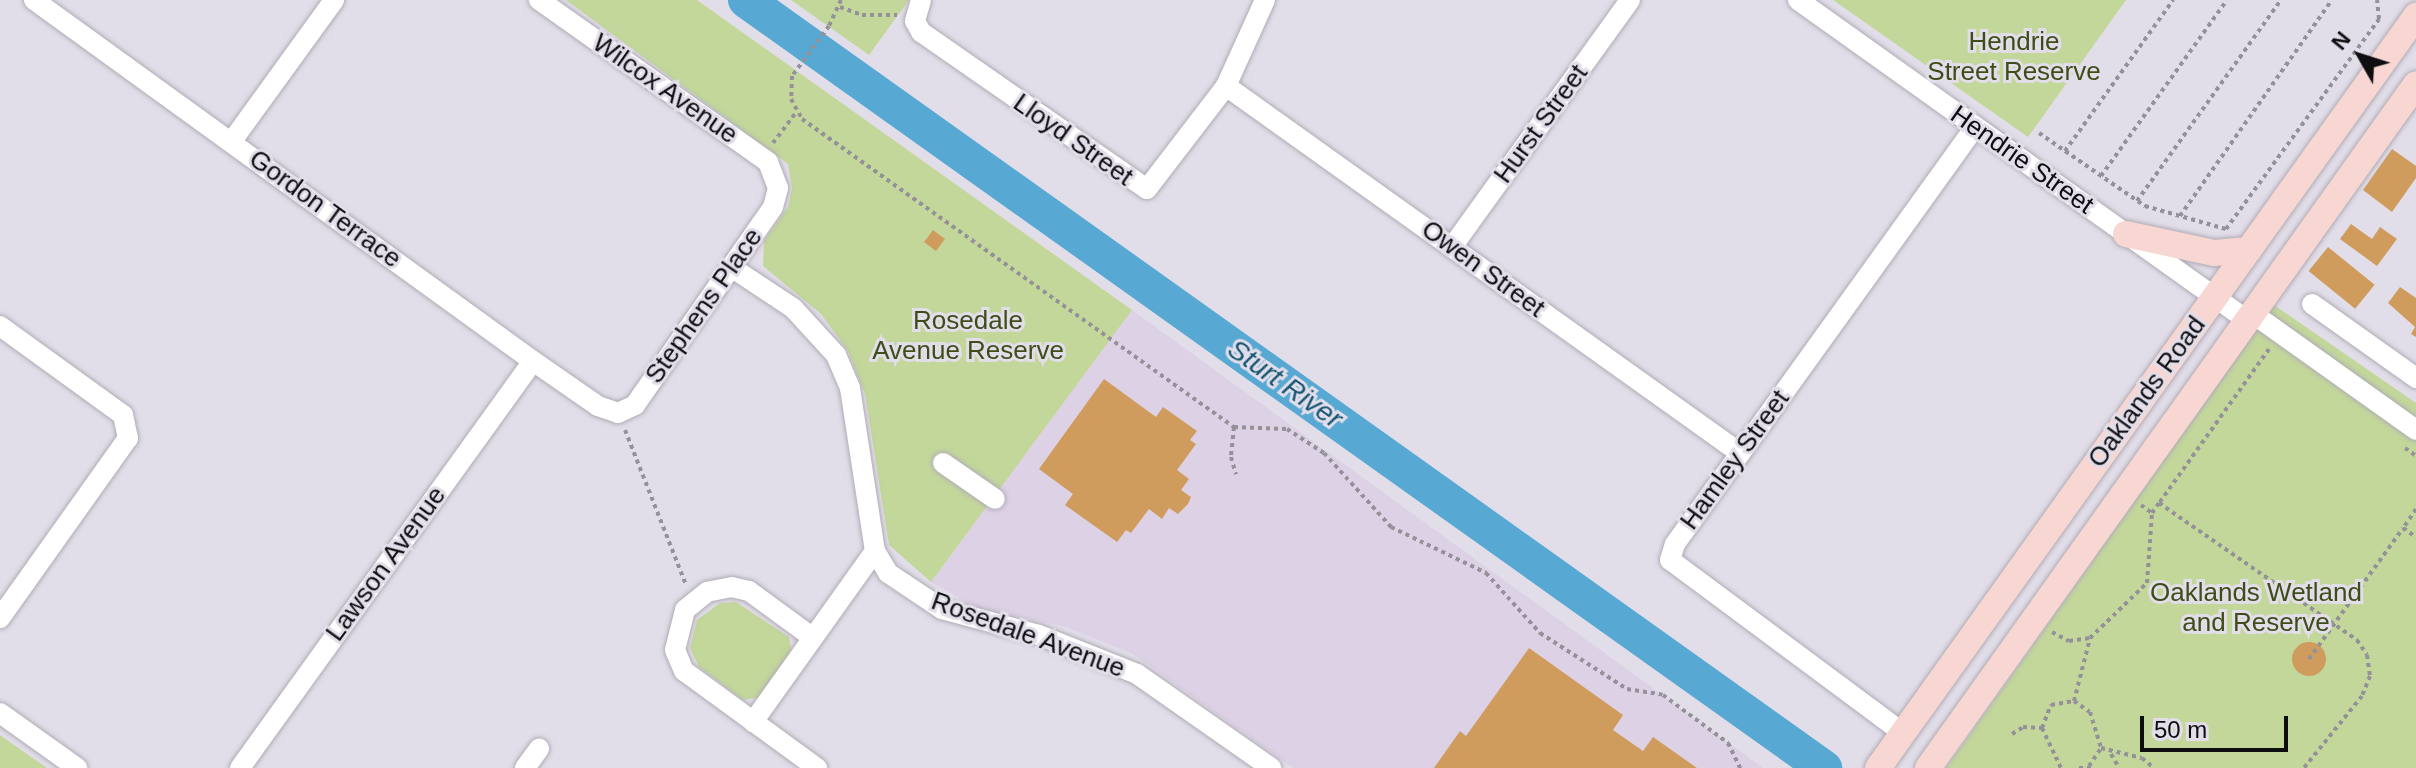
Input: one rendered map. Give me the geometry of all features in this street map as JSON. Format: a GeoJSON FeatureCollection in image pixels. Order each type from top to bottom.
{"type":"FeatureCollection","features":[{"type":"Feature","properties":{"kind":"main road","name":"Oaklands Road"},"geometry":{"type":"LineString","coordinates":[[1878,768],[2416,16]]}},
{"type":"Feature","properties":{"kind":"main road","name":"Oaklands Road"},"geometry":{"type":"LineString","coordinates":[[1928,768],[2416,84]]}},
{"type":"Feature","properties":{"kind":"main road"},"geometry":{"type":"LineString","coordinates":[[2126,234],[2214,253],[2249,250]]}},
{"type":"Feature","properties":{"kind":"main road"},"geometry":{"type":"LineString","coordinates":[[1909,724],[1942,709],[1955,730]]}},
{"type":"Feature","properties":{"kind":"street","name":"Gordon Terrace"},"geometry":{"type":"LineString","coordinates":[[34,0],[533,361],[598,406],[618,413]]}},
{"type":"Feature","properties":{"kind":"street"},"geometry":{"type":"LineString","coordinates":[[232,141],[334,0]]}},
{"type":"Feature","properties":{"kind":"street","name":"Wilcox Avenue"},"geometry":{"type":"LineString","coordinates":[[539,0],[762,158],[778,188]]}},
{"type":"Feature","properties":{"kind":"street"},"geometry":{"type":"LineString","coordinates":[[1226,86],[1265,0]]}},
{"type":"Feature","properties":{"kind":"street","name":"Hurst Street"},"geometry":{"type":"LineString","coordinates":[[1452,247],[1630,0]]}},
{"type":"Feature","properties":{"kind":"street","name":"Hendrie Street"},"geometry":{"type":"LineString","coordinates":[[1798,0],[2215,297],[2250,317],[2416,430]]}},
{"type":"Feature","properties":{"kind":"street","name":"Lloyd Street"},"geometry":{"type":"LineString","coordinates":[[918,8],[921,32],[1147,189],[1226,86]]}},
{"type":"Feature","properties":{"kind":"street","name":"Owen Street"},"geometry":{"type":"LineString","coordinates":[[1226,86],[1740,453]]}},
{"type":"Feature","properties":{"kind":"street","name":"Hamley Street"},"geometry":{"type":"LineString","coordinates":[[1909,724],[1670,560],[1675,544],[1975,127]]}},
{"type":"Feature","properties":{"kind":"street","name":"Stephens Place"},"geometry":{"type":"LineString","coordinates":[[618,413],[635,405],[773,207],[778,188]]}},
{"type":"Feature","properties":{"kind":"street"},"geometry":{"type":"LineString","coordinates":[[731,267],[793,308],[836,355],[850,388],[875,551],[753,722]]}},
{"type":"Feature","properties":{"kind":"street"},"geometry":{"type":"LineString","coordinates":[[2312,304],[2416,378]]}},
{"type":"Feature","properties":{"kind":"street"},"geometry":{"type":"LineString","coordinates":[[0,326],[123,415],[128,438],[0,618]]}},
{"type":"Feature","properties":{"kind":"street","name":"Lawson Avenue"},"geometry":{"type":"LineString","coordinates":[[240,768],[533,361]]}},
{"type":"Feature","properties":{"kind":"street"},"geometry":{"type":"LineString","coordinates":[[943,463],[995,499]]}},
{"type":"Feature","properties":{"kind":"street","name":"Rosedale Avenue"},"geometry":{"type":"LineString","coordinates":[[875,551],[888,573],[942,609],[1039,635],[1137,674],[1271,768]]}},
{"type":"Feature","properties":{"kind":"street"},"geometry":{"type":"LineString","coordinates":[[812,637],[749,591],[732,587],[707,592],[685,610],[677,630],[675,650],[684,671],[817,768]]}},
{"type":"Feature","properties":{"kind":"street"},"geometry":{"type":"LineString","coordinates":[[0,713],[77,768]]}},
{"type":"Feature","properties":{"kind":"street"},"geometry":{"type":"LineString","coordinates":[[525,768],[539,749]]}},
{"type":"Feature","properties":{"kind":"path"},"geometry":{"type":"LineString","coordinates":[[841,0],[829,26],[798,68],[790,86],[796,112],[1234,427],[1287,429],[1324,453],[1391,527],[1486,573],[1540,633],[1627,689],[1663,695],[1728,743],[1740,768]]}},
{"type":"Feature","properties":{"kind":"path"},"geometry":{"type":"LineString","coordinates":[[2065,151],[2173,0]]}},
{"type":"Feature","properties":{"kind":"path"},"geometry":{"type":"LineString","coordinates":[[2101,176],[2227,0]]}},
{"type":"Feature","properties":{"kind":"path"},"geometry":{"type":"LineString","coordinates":[[2137,201],[2281,0]]}},
{"type":"Feature","properties":{"kind":"path"},"geometry":{"type":"LineString","coordinates":[[2180,216],[2332,0]]}},
{"type":"Feature","properties":{"kind":"path"},"geometry":{"type":"LineString","coordinates":[[2039,133],[2137,201],[2226,229],[2379,19],[2377,0]]}},
{"type":"Feature","properties":{"kind":"path"},"geometry":{"type":"LineString","coordinates":[[840,7],[862,15],[918,8]]}},
{"type":"Feature","properties":{"kind":"path"},"geometry":{"type":"LineString","coordinates":[[762,158],[796,112]]}},
{"type":"Feature","properties":{"kind":"path"},"geometry":{"type":"LineString","coordinates":[[2282,358],[2270,349],[2159,503],[2357,640],[2367,655],[2370,676],[2362,696],[2304,768]]}},
{"type":"Feature","properties":{"kind":"path"},"geometry":{"type":"LineString","coordinates":[[618,413],[682,579],[696,600]]}},
{"type":"Feature","properties":{"kind":"path"},"geometry":{"type":"LineString","coordinates":[[1234,427],[1231,457],[1236,474]]}},
{"type":"Feature","properties":{"kind":"path"},"geometry":{"type":"LineString","coordinates":[[2392,438],[2416,456]]}},
{"type":"Feature","properties":{"kind":"path"},"geometry":{"type":"LineString","coordinates":[[2309,659],[2416,509]]}},
{"type":"Feature","properties":{"kind":"path"},"geometry":{"type":"LineString","coordinates":[[2074,701],[2090,638],[2147,583],[2152,513]]}},
{"type":"Feature","properties":{"kind":"path"},"geometry":{"type":"LineString","coordinates":[[2403,528],[2416,537]]}},
{"type":"Feature","properties":{"kind":"path"},"geometry":{"type":"LineString","coordinates":[[2034,619],[2069,641],[2090,638]]}},
{"type":"Feature","properties":{"kind":"path"},"geometry":{"type":"LineString","coordinates":[[2063,767],[2042,728],[2051,705],[2074,701],[2090,712],[2101,748],[2111,754],[2142,758],[2154,768]]}},
{"type":"Feature","properties":{"kind":"path"},"geometry":{"type":"LineString","coordinates":[[2012,734],[2023,727],[2042,728]]}},
{"type":"Feature","properties":{"kind":"path"},"geometry":{"type":"LineString","coordinates":[[2079,768],[2091,767],[2101,748]]}},
{"type":"Feature","properties":{"kind":"path"},"geometry":{"type":"LineString","coordinates":[[2111,754],[2119,768]]}},
{"type":"Feature","properties":{"kind":"shaded area"},"geometry":{"type":"Polygon","coordinates":[[[1132,310],[1763,768],[1293,768],[1133,654],[1066,627],[978,608],[931,582],[1132,310]]]}},
{"type":"Feature","properties":{"kind":"green space","name":"Rosedale Avenue Reserve"},"geometry":{"type":"Polygon","coordinates":[[[566,0],[697,0],[1132,310],[931,582],[889,545],[865,394],[848,351],[821,314],[763,266],[764,241],[788,207],[792,188],[788,164],[566,0]]]}},
{"type":"Feature","properties":{"kind":"green space"},"geometry":{"type":"Polygon","coordinates":[[[791,0],[909,0],[869,55],[791,0]]]}},
{"type":"Feature","properties":{"kind":"green space","name":"Hendrie Street Reserve"},"geometry":{"type":"Polygon","coordinates":[[[1833,0],[2126,0],[2028,137],[1833,0]]]}},
{"type":"Feature","properties":{"kind":"green space","name":"Oaklands Wetland and Reserve"},"geometry":{"type":"Polygon","coordinates":[[[2274,305],[2416,403],[2416,768],[1946,768],[2274,305]]]}},
{"type":"Feature","properties":{"kind":"green space"},"geometry":{"type":"Polygon","coordinates":[[[736,602],[789,637],[792,655],[762,697],[743,700],[699,667],[690,648],[697,620],[720,603],[736,602]]]}},
{"type":"Feature","properties":{"kind":"green space"},"geometry":{"type":"Polygon","coordinates":[[[0,735],[47,768],[0,768],[0,735]]]}},
{"type":"Feature","properties":{"kind":"building"},"geometry":{"type":"Polygon","coordinates":[[[2392,149],[2416,166],[2416,178],[2392,212],[2363,190],[2392,149]]]}},
{"type":"Feature","properties":{"kind":"building"},"geometry":{"type":"Polygon","coordinates":[[[2351,224],[2372,239],[2380,227],[2397,239],[2377,266],[2340,239],[2351,224]]]}},
{"type":"Feature","properties":{"kind":"building"},"geometry":{"type":"Polygon","coordinates":[[[933,230],[945,239],[936,251],[924,242],[933,230]]]}},
{"type":"Feature","properties":{"kind":"building"},"geometry":{"type":"Polygon","coordinates":[[[2328,247],[2375,285],[2355,309],[2308,271],[2328,247]]]}},
{"type":"Feature","properties":{"kind":"building"},"geometry":{"type":"Polygon","coordinates":[[[2400,287],[2416,298],[2416,337],[2411,334],[2415,327],[2388,303],[2400,287]]]}},
{"type":"Feature","properties":{"kind":"building"},"geometry":{"type":"Polygon","coordinates":[[[1104,379],[1156,417],[1163,407],[1197,431],[1190,440],[1196,444],[1177,470],[1189,479],[1181,490],[1191,497],[1188,504],[1178,514],[1169,508],[1162,519],[1149,509],[1131,533],[1126,530],[1117,542],[1065,505],[1073,494],[1039,469],[1104,379]]]}},
{"type":"Feature","properties":{"kind":"building"},"geometry":{"type":"Polygon","coordinates":[[[2309,642],[2321,647],[2326,659],[2321,671],[2309,676],[2297,671],[2292,659],[2297,647],[2309,642]]]}},
{"type":"Feature","properties":{"kind":"building"},"geometry":{"type":"Polygon","coordinates":[[[1529,648],[1623,715],[1613,730],[1643,751],[1653,737],[1697,768],[1434,768],[1460,731],[1466,736],[1529,648]]]}},
{"type":"Feature","properties":{"kind":"waterway","name":"Sturt River"},"geometry":{"type":"LineString","coordinates":[[746,0],[1824,768]]}}]}
